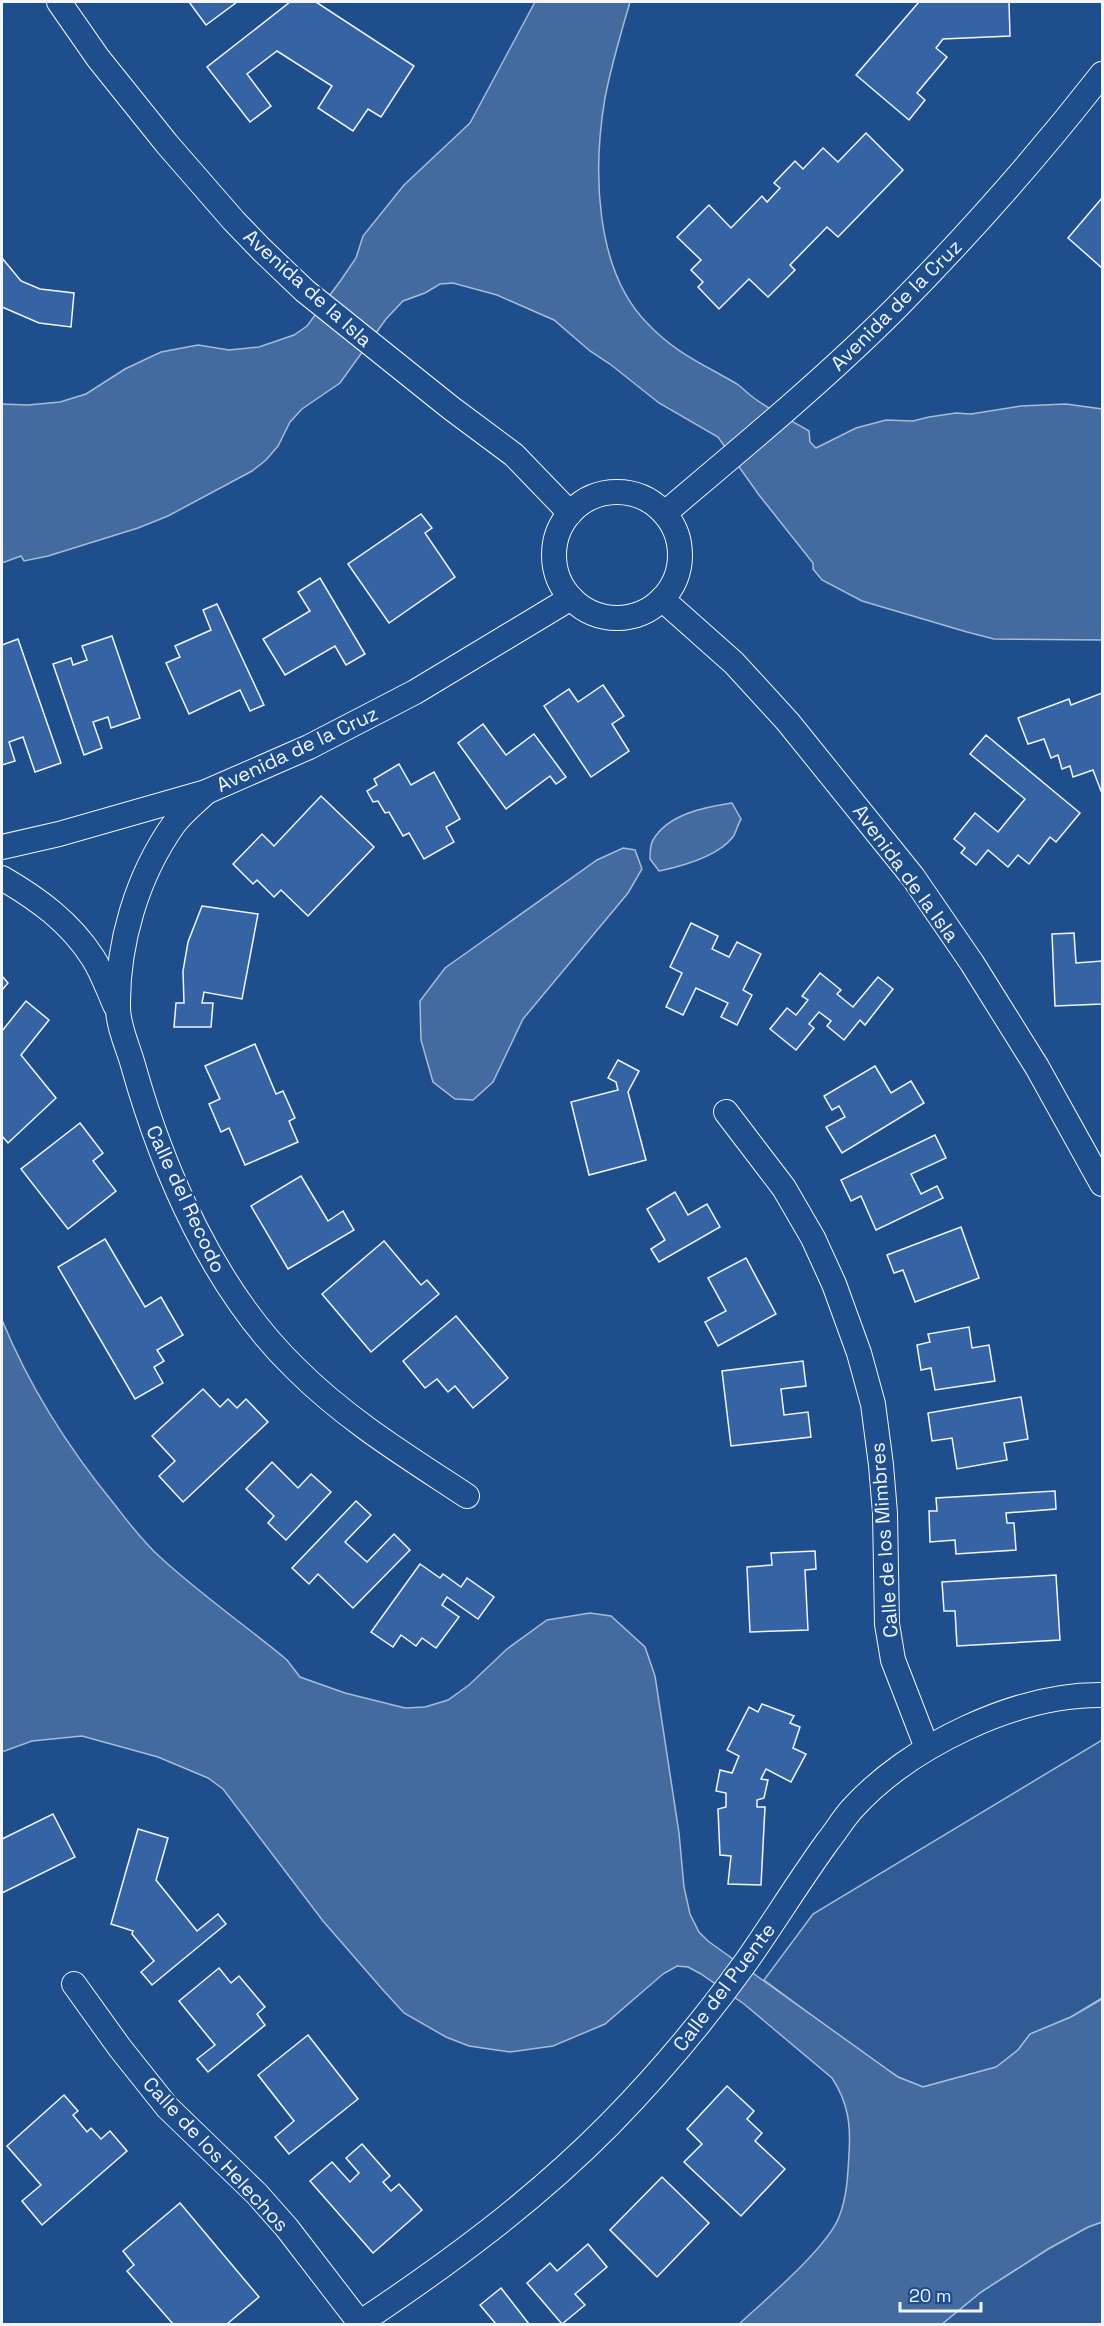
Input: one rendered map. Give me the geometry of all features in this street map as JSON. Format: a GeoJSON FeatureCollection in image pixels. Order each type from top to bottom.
{"type":"FeatureCollection","features":[{"type":"Feature","properties":{"kind":"street","name":"Avenida de la Isla"},"geometry":{"type":"LineString","coordinates":[[59,2],[98,58],[167,144],[234,221],[305,291],[382,354],[514,455],[570,513]]}},
{"type":"Feature","properties":{"kind":"street","name":"Avenida de la Cruz"},"geometry":{"type":"LineString","coordinates":[[665,513],[793,405],[894,309],[985,216],[1052,138],[1102,74]]}},
{"type":"Feature","properties":{"kind":"street"},"geometry":{"type":"LineString","coordinates":[[618,491],[636,494],[652,501],[665,513],[675,529],[680,547],[679,566],[673,584],[662,599],[648,610],[633,616],[616,618],[600,616],[584,609],[571,598],[560,583],[554,556],[554,546],[560,528],[570,513],[584,501],[600,494],[618,491]]}},
{"type":"Feature","properties":{"kind":"street","name":"Avenida de la Cruz"},"geometry":{"type":"LineString","coordinates":[[2,847],[59,834],[206,792],[309,747],[415,692],[571,598]]}},
{"type":"Feature","properties":{"kind":"street","name":"Avenida de la Isla"},"geometry":{"type":"LineString","coordinates":[[662,599],[742,671],[844,789],[914,877],[972,963],[1037,1067],[1102,1184]]}},
{"type":"Feature","properties":{"kind":"street","name":"Calle del Recodo"},"geometry":{"type":"LineString","coordinates":[[118,1011],[119,971],[125,937],[141,885],[154,856],[175,823],[206,792]]}},
{"type":"Feature","properties":{"kind":"street","name":"Calle del Recodo"},"geometry":{"type":"LineString","coordinates":[[2,878],[35,898],[67,924],[94,959],[118,1011],[147,1117],[178,1188],[219,1271],[253,1322],[296,1369],[352,1420],[467,1496]]}},
{"type":"Feature","properties":{"kind":"street","name":"Calle de los Mimbres"},"geometry":{"type":"LineString","coordinates":[[726,1112],[784,1188],[813,1238],[834,1284],[858,1353],[873,1404],[881,1465],[885,1513],[887,1624],[893,1660],[906,1699],[927,1748]]}},
{"type":"Feature","properties":{"kind":"street","name":"Calle del Puente"},"geometry":{"type":"LineString","coordinates":[[359,2324],[454,2259],[547,2183],[610,2124],[719,1999],[851,1810],[890,1773],[927,1748],[980,1722],[1028,1705],[1102,1695]]}},
{"type":"Feature","properties":{"kind":"street","name":"Calle de los Helechos"},"geometry":{"type":"LineString","coordinates":[[74,1984],[120,2048],[167,2107],[257,2194],[287,2228],[359,2324]]}},
{"type":"Feature","properties":{"kind":"shaded area"},"geometry":{"type":"Polygon","coordinates":[[[535,2],[630,2],[610,74],[601,126],[599,186],[602,216],[607,247],[616,275],[629,301],[647,323],[679,350],[737,384],[767,407],[809,431],[810,442],[816,448],[856,428],[886,420],[913,421],[956,413],[971,414],[1021,406],[1066,404],[1102,409],[1102,640],[994,639],[862,601],[822,580],[813,569],[813,563],[759,495],[718,437],[659,403],[590,351],[554,320],[497,295],[453,283],[440,284],[425,293],[403,301],[386,319],[340,383],[302,409],[290,422],[278,446],[252,471],[168,516],[138,528],[48,556],[24,561],[21,556],[2,563],[2,404],[28,405],[60,402],[86,394],[125,369],[161,352],[198,345],[229,350],[259,347],[294,335],[307,326],[356,258],[363,236],[404,185],[470,123],[535,2]]]}},
{"type":"Feature","properties":{"kind":"shaded area"},"geometry":{"type":"Polygon","coordinates":[[[732,803],[741,819],[733,837],[726,844],[699,860],[659,871],[650,859],[650,849],[660,831],[688,813],[732,803]]]}},
{"type":"Feature","properties":{"kind":"shaded area"},"geometry":{"type":"Polygon","coordinates":[[[623,848],[635,850],[642,869],[628,893],[523,1019],[493,1082],[473,1100],[455,1099],[433,1082],[421,1040],[420,1001],[445,968],[597,860],[623,848]]]}},
{"type":"Feature","properties":{"kind":"shaded area"},"geometry":{"type":"Polygon","coordinates":[[[2,1320],[25,1370],[66,1440],[136,1532],[175,1571],[287,1660],[300,1677],[345,1693],[405,1708],[425,1707],[448,1700],[469,1685],[507,1649],[547,1620],[590,1613],[611,1616],[645,1647],[655,1676],[679,1833],[684,1887],[690,1914],[699,1932],[708,1941],[898,2077],[923,2087],[996,2067],[1018,2050],[1030,2034],[1071,2017],[1102,1999],[1102,2222],[1048,2249],[981,2292],[942,2324],[739,2324],[809,2258],[832,2230],[842,2209],[848,2177],[850,2143],[845,2105],[832,2078],[744,2004],[701,1974],[688,1967],[677,1966],[663,1974],[605,2024],[553,2046],[510,2052],[469,2046],[446,2037],[404,2013],[323,1921],[223,1789],[208,1778],[158,1757],[82,1736],[32,1741],[2,1752],[2,1320]]]}},
{"type":"Feature","properties":{"kind":"shaded area"},"geometry":{"type":"Polygon","coordinates":[[[1102,1740],[1102,1998],[1071,2017],[1030,2034],[1018,2050],[997,2067],[923,2087],[898,2077],[869,2058],[764,1980],[813,1914],[1102,1740]]]}},
{"type":"Feature","properties":{"kind":"shaded area"},"geometry":{"type":"Polygon","coordinates":[[[1102,2222],[1102,2324],[942,2324],[981,2292],[1048,2249],[1102,2222]]]}},
{"type":"Feature","properties":{"kind":"building"},"geometry":{"type":"Polygon","coordinates":[[[189,2],[237,2],[206,25],[189,2]]]}},
{"type":"Feature","properties":{"kind":"building"},"geometry":{"type":"Polygon","coordinates":[[[290,2],[316,2],[414,66],[381,117],[368,109],[353,131],[318,108],[332,86],[277,51],[247,74],[271,106],[250,122],[207,67],[290,2]]]}},
{"type":"Feature","properties":{"kind":"building"},"geometry":{"type":"Polygon","coordinates":[[[919,2],[1009,2],[1010,36],[943,39],[936,48],[947,57],[917,93],[925,100],[909,120],[856,75],[919,2]]]}},
{"type":"Feature","properties":{"kind":"building"},"geometry":{"type":"Polygon","coordinates":[[[866,133],[903,170],[838,237],[827,227],[790,265],[795,270],[768,297],[749,279],[719,309],[698,287],[703,282],[691,270],[701,260],[677,237],[709,205],[731,228],[762,196],[767,202],[780,188],[774,183],[795,161],[803,169],[823,148],[838,162],[866,133]]]}},
{"type":"Feature","properties":{"kind":"building"},"geometry":{"type":"Polygon","coordinates":[[[1102,198],[1102,268],[1068,238],[1102,198]]]}},
{"type":"Feature","properties":{"kind":"building"},"geometry":{"type":"Polygon","coordinates":[[[2,258],[21,281],[40,289],[74,293],[71,327],[39,323],[2,307],[2,258]]]}},
{"type":"Feature","properties":{"kind":"building"},"geometry":{"type":"Polygon","coordinates":[[[421,514],[432,528],[425,533],[455,577],[389,623],[348,564],[421,514]]]}},
{"type":"Feature","properties":{"kind":"building"},"geometry":{"type":"Polygon","coordinates":[[[320,578],[365,654],[346,665],[335,646],[285,675],[263,639],[310,611],[298,592],[320,578]]]}},
{"type":"Feature","properties":{"kind":"building"},"geometry":{"type":"Polygon","coordinates":[[[217,604],[264,705],[250,711],[240,690],[189,714],[166,663],[180,657],[175,646],[211,630],[203,610],[217,604]]]}},
{"type":"Feature","properties":{"kind":"building"},"geometry":{"type":"Polygon","coordinates":[[[112,636],[140,718],[111,728],[108,717],[93,722],[102,748],[84,755],[53,664],[71,658],[73,665],[87,660],[82,646],[112,636]]]}},
{"type":"Feature","properties":{"kind":"building"},"geometry":{"type":"Polygon","coordinates":[[[18,639],[61,763],[35,772],[23,737],[9,742],[15,761],[2,765],[2,645],[18,639]]]}},
{"type":"Feature","properties":{"kind":"building"},"geometry":{"type":"Polygon","coordinates":[[[603,685],[624,716],[612,724],[629,751],[591,777],[544,706],[569,689],[578,702],[603,685]]]}},
{"type":"Feature","properties":{"kind":"building"},"geometry":{"type":"Polygon","coordinates":[[[1102,693],[1101,791],[1093,770],[1073,777],[1070,766],[1062,769],[1058,755],[1051,758],[1044,739],[1028,744],[1018,718],[1069,699],[1071,705],[1102,693]]]}},
{"type":"Feature","properties":{"kind":"building"},"geometry":{"type":"Polygon","coordinates":[[[483,724],[506,755],[534,734],[566,777],[556,784],[550,776],[506,809],[458,743],[483,724]]]}},
{"type":"Feature","properties":{"kind":"building"},"geometry":{"type":"Polygon","coordinates":[[[986,735],[1080,813],[1056,842],[1050,837],[1029,864],[1018,855],[1008,867],[988,850],[976,865],[961,853],[965,848],[954,839],[975,813],[998,832],[1025,799],[970,754],[986,735]]]}},
{"type":"Feature","properties":{"kind":"building"},"geometry":{"type":"Polygon","coordinates":[[[399,764],[411,785],[434,772],[460,819],[446,827],[454,842],[424,859],[409,833],[403,836],[389,812],[385,813],[378,801],[373,802],[367,791],[377,785],[374,779],[399,764]]]}},
{"type":"Feature","properties":{"kind":"building"},"geometry":{"type":"Polygon","coordinates":[[[321,796],[374,847],[308,916],[281,890],[274,897],[257,880],[253,884],[233,864],[262,834],[274,846],[321,796]]]}},
{"type":"Feature","properties":{"kind":"building"},"geometry":{"type":"Polygon","coordinates":[[[202,906],[258,914],[242,999],[204,992],[202,1003],[213,1003],[211,1027],[174,1027],[176,1003],[184,1003],[183,971],[188,942],[202,906]]]}},
{"type":"Feature","properties":{"kind":"building"},"geometry":{"type":"Polygon","coordinates":[[[691,923],[718,936],[712,949],[729,957],[737,942],[761,954],[743,990],[752,995],[737,1025],[721,1017],[728,1003],[696,988],[683,1015],[666,1007],[682,973],[670,967],[691,923]]]}},
{"type":"Feature","properties":{"kind":"building"},"geometry":{"type":"Polygon","coordinates":[[[1074,933],[1076,963],[1102,961],[1102,1004],[1055,1006],[1052,934],[1074,933]]]}},
{"type":"Feature","properties":{"kind":"building"},"geometry":{"type":"Polygon","coordinates":[[[820,973],[841,990],[837,994],[853,1007],[878,977],[893,989],[865,1025],[860,1020],[844,1040],[827,1026],[831,1021],[819,1012],[809,1024],[814,1028],[796,1050],[770,1029],[787,1008],[796,1015],[808,1000],[802,996],[820,973]]]}},
{"type":"Feature","properties":{"kind":"building"},"geometry":{"type":"Polygon","coordinates":[[[2,976],[8,983],[2,990],[2,976]]]}},
{"type":"Feature","properties":{"kind":"building"},"geometry":{"type":"Polygon","coordinates":[[[26,1001],[49,1020],[21,1055],[56,1098],[8,1143],[2,1136],[2,1031],[26,1001]]]}},
{"type":"Feature","properties":{"kind":"building"},"geometry":{"type":"Polygon","coordinates":[[[255,1044],[276,1094],[283,1091],[295,1118],[289,1121],[298,1142],[245,1165],[229,1128],[221,1132],[209,1104],[220,1099],[205,1066],[255,1044]]]}},
{"type":"Feature","properties":{"kind":"building"},"geometry":{"type":"Polygon","coordinates":[[[618,1060],[639,1071],[628,1092],[646,1160],[589,1175],[571,1102],[618,1090],[616,1082],[608,1078],[618,1060]]]}},
{"type":"Feature","properties":{"kind":"building"},"geometry":{"type":"Polygon","coordinates":[[[875,1066],[891,1093],[911,1081],[924,1103],[842,1153],[826,1127],[845,1117],[839,1106],[832,1110],[824,1096],[875,1066]]]}},
{"type":"Feature","properties":{"kind":"building"},"geometry":{"type":"Polygon","coordinates":[[[80,1123],[103,1153],[93,1161],[116,1191],[68,1229],[21,1169],[80,1123]]]}},
{"type":"Feature","properties":{"kind":"building"},"geometry":{"type":"Polygon","coordinates":[[[935,1135],[946,1158],[911,1174],[921,1194],[937,1186],[943,1198],[876,1230],[861,1196],[851,1201],[841,1180],[935,1135]]]}},
{"type":"Feature","properties":{"kind":"building"},"geometry":{"type":"Polygon","coordinates":[[[301,1176],[328,1221],[343,1211],[354,1230],[288,1269],[251,1206],[301,1176]]]}},
{"type":"Feature","properties":{"kind":"building"},"geometry":{"type":"Polygon","coordinates":[[[675,1192],[688,1215],[707,1204],[720,1227],[659,1262],[651,1249],[665,1240],[647,1209],[675,1192]]]}},
{"type":"Feature","properties":{"kind":"building"},"geometry":{"type":"Polygon","coordinates":[[[961,1227],[979,1278],[915,1302],[903,1270],[894,1273],[887,1255],[961,1227]]]}},
{"type":"Feature","properties":{"kind":"building"},"geometry":{"type":"Polygon","coordinates":[[[105,1239],[145,1307],[161,1297],[183,1335],[157,1350],[164,1361],[154,1367],[163,1383],[135,1399],[58,1267],[105,1239]]]}},
{"type":"Feature","properties":{"kind":"building"},"geometry":{"type":"Polygon","coordinates":[[[384,1241],[421,1285],[427,1280],[439,1294],[371,1352],[322,1294],[384,1241]]]}},
{"type":"Feature","properties":{"kind":"building"},"geometry":{"type":"Polygon","coordinates":[[[746,1258],[776,1314],[718,1346],[705,1322],[726,1311],[708,1278],[746,1258]]]}},
{"type":"Feature","properties":{"kind":"building"},"geometry":{"type":"Polygon","coordinates":[[[456,1316],[508,1378],[473,1408],[455,1386],[448,1392],[437,1379],[425,1388],[403,1361],[456,1316]]]}},
{"type":"Feature","properties":{"kind":"building"},"geometry":{"type":"Polygon","coordinates":[[[969,1327],[972,1348],[989,1345],[995,1381],[935,1390],[931,1368],[921,1370],[917,1345],[930,1342],[928,1334],[969,1327]]]}},
{"type":"Feature","properties":{"kind":"building"},"geometry":{"type":"Polygon","coordinates":[[[803,1361],[806,1386],[781,1389],[784,1415],[808,1412],[811,1437],[731,1446],[722,1371],[803,1361]]]}},
{"type":"Feature","properties":{"kind":"building"},"geometry":{"type":"Polygon","coordinates":[[[203,1389],[220,1407],[228,1399],[237,1408],[246,1399],[268,1422],[183,1502],[159,1476],[175,1461],[152,1436],[203,1389]]]}},
{"type":"Feature","properties":{"kind":"building"},"geometry":{"type":"Polygon","coordinates":[[[1021,1397],[1028,1439],[1004,1443],[1007,1460],[957,1469],[952,1438],[932,1441],[928,1413],[1021,1397]]]}},
{"type":"Feature","properties":{"kind":"building"},"geometry":{"type":"Polygon","coordinates":[[[272,1462],[298,1488],[311,1474],[331,1492],[286,1540],[268,1523],[274,1516],[246,1489],[272,1462]]]}},
{"type":"Feature","properties":{"kind":"building"},"geometry":{"type":"Polygon","coordinates":[[[1055,1491],[1056,1509],[1006,1513],[1007,1523],[1014,1523],[1016,1550],[956,1554],[955,1540],[930,1542],[929,1511],[937,1511],[936,1498],[1055,1491]]]}},
{"type":"Feature","properties":{"kind":"building"},"geometry":{"type":"Polygon","coordinates":[[[356,1501],[371,1515],[345,1542],[367,1562],[394,1534],[410,1550],[353,1608],[318,1574],[309,1584],[292,1568],[356,1501]]]}},
{"type":"Feature","properties":{"kind":"building"},"geometry":{"type":"Polygon","coordinates":[[[815,1551],[816,1569],[805,1570],[808,1630],[750,1632],[747,1567],[772,1565],[771,1553],[815,1551]]]}},
{"type":"Feature","properties":{"kind":"building"},"geometry":{"type":"Polygon","coordinates":[[[420,1564],[440,1578],[443,1574],[461,1587],[467,1578],[494,1597],[478,1619],[447,1597],[442,1605],[459,1617],[436,1648],[422,1638],[416,1646],[401,1635],[393,1647],[371,1632],[420,1564]]]}},
{"type":"Feature","properties":{"kind":"building"},"geometry":{"type":"Polygon","coordinates":[[[1056,1575],[1060,1640],[957,1646],[955,1611],[944,1611],[942,1582],[1056,1575]]]}},
{"type":"Feature","properties":{"kind":"building"},"geometry":{"type":"Polygon","coordinates":[[[762,1704],[794,1716],[790,1723],[800,1727],[793,1748],[806,1754],[791,1782],[766,1769],[761,1779],[768,1780],[764,1798],[757,1800],[757,1807],[765,1807],[761,1885],[728,1884],[731,1856],[720,1855],[718,1809],[726,1807],[726,1793],[716,1791],[720,1770],[732,1773],[739,1756],[727,1750],[749,1707],[758,1712],[762,1704]]]}},
{"type":"Feature","properties":{"kind":"building"},"geometry":{"type":"Polygon","coordinates":[[[53,1814],[75,1857],[2,1893],[2,1839],[53,1814]]]}},
{"type":"Feature","properties":{"kind":"building"},"geometry":{"type":"Polygon","coordinates":[[[138,1829],[168,1838],[156,1880],[197,1931],[218,1914],[226,1924],[152,1985],[141,1972],[154,1961],[132,1934],[133,1931],[111,1924],[138,1829]]]}},
{"type":"Feature","properties":{"kind":"building"},"geometry":{"type":"Polygon","coordinates":[[[219,1968],[231,1983],[239,1976],[265,2007],[257,2014],[265,2025],[208,2072],[197,2059],[215,2045],[179,2001],[219,1968]]]}},
{"type":"Feature","properties":{"kind":"building"},"geometry":{"type":"Polygon","coordinates":[[[308,2035],[358,2099],[289,2154],[275,2137],[294,2121],[258,2075],[308,2035]]]}},
{"type":"Feature","properties":{"kind":"building"},"geometry":{"type":"Polygon","coordinates":[[[727,2086],[754,2111],[747,2119],[762,2133],[755,2141],[785,2169],[741,2216],[684,2162],[702,2144],[687,2129],[727,2086]]]}},
{"type":"Feature","properties":{"kind":"building"},"geometry":{"type":"Polygon","coordinates":[[[64,2095],[78,2111],[73,2115],[87,2132],[91,2128],[101,2139],[110,2131],[127,2151],[42,2225],[22,2201],[41,2185],[7,2146],[64,2095]]]}},
{"type":"Feature","properties":{"kind":"building"},"geometry":{"type":"Polygon","coordinates":[[[362,2144],[390,2176],[383,2182],[391,2191],[399,2184],[422,2210],[373,2253],[310,2181],[332,2162],[350,2182],[359,2173],[346,2158],[362,2144]]]}},
{"type":"Feature","properties":{"kind":"building"},"geometry":{"type":"Polygon","coordinates":[[[662,2177],[709,2223],[657,2277],[610,2230],[662,2177]]]}},
{"type":"Feature","properties":{"kind":"building"},"geometry":{"type":"Polygon","coordinates":[[[180,2203],[259,2297],[227,2324],[173,2324],[127,2271],[134,2265],[123,2251],[180,2203]]]}},
{"type":"Feature","properties":{"kind":"building"},"geometry":{"type":"Polygon","coordinates":[[[588,2244],[607,2267],[575,2294],[585,2305],[562,2324],[527,2283],[550,2263],[557,2271],[588,2244]]]}},
{"type":"Feature","properties":{"kind":"building"},"geometry":{"type":"Polygon","coordinates":[[[501,2288],[529,2324],[496,2324],[480,2305],[501,2288]]]}}]}
